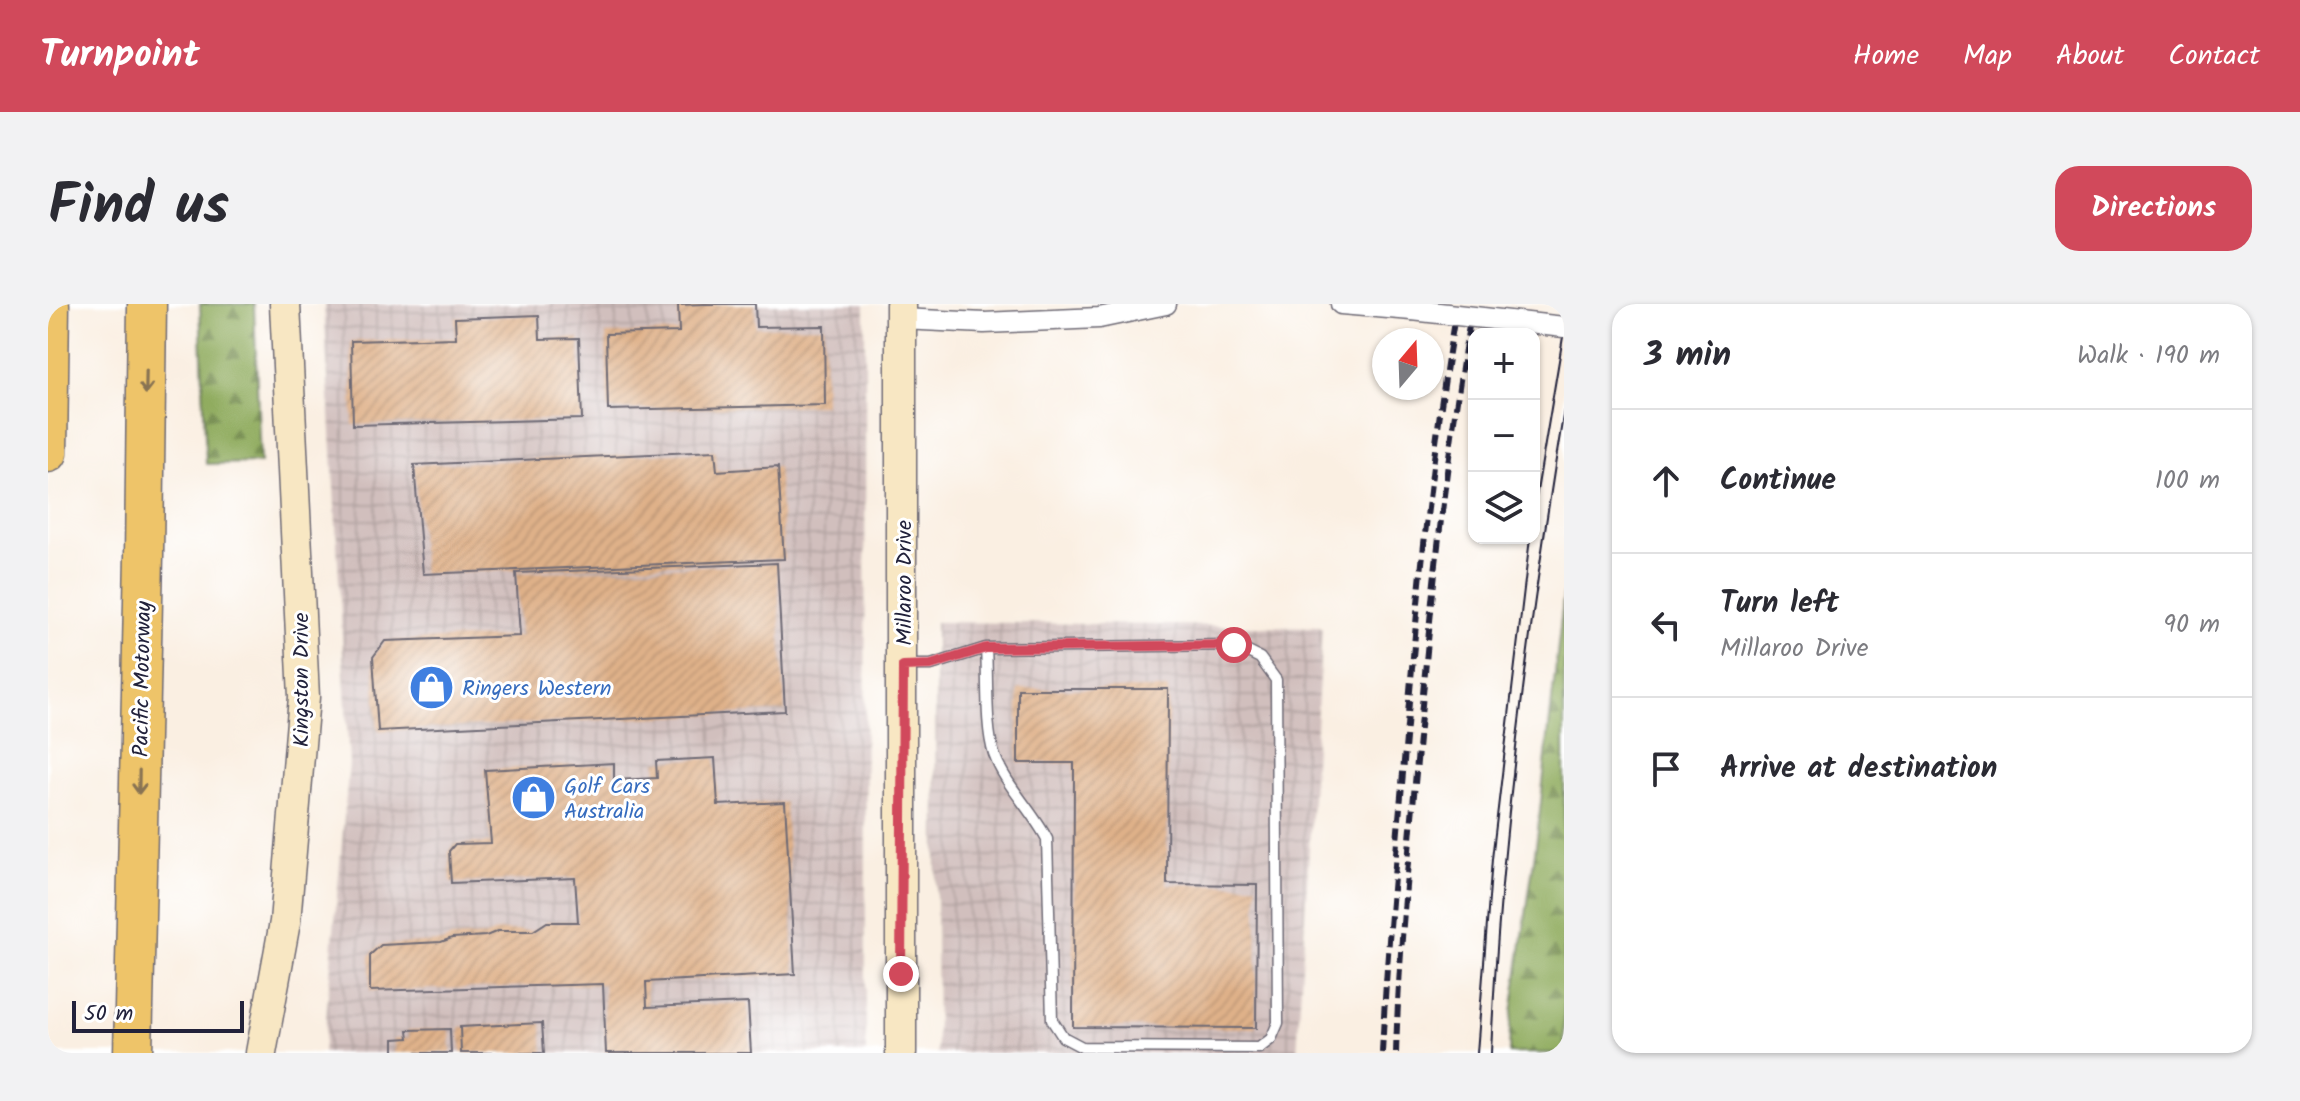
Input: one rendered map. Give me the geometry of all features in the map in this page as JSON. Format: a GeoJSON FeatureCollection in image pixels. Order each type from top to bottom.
{"type":"FeatureCollection","features":[{"type":"Feature","properties":{"kind":"highway"},"geometry":{"type":"LineString","coordinates":[[48,453],[50,304]]}},
{"type":"Feature","properties":{"kind":"highway","name":"Pacific Motorway"},"geometry":{"type":"LineString","coordinates":[[133,1053],[147,304]]}},
{"type":"Feature","properties":{"kind":"street","name":"Kingston Drive"},"geometry":{"type":"LineString","coordinates":[[261,1053],[285,922],[304,697],[285,304]]}},
{"type":"Feature","properties":{"kind":"street"},"geometry":{"type":"LineString","coordinates":[[901,311],[984,323],[1099,318],[1166,304]]}},
{"type":"Feature","properties":{"kind":"street"},"geometry":{"type":"LineString","coordinates":[[1341,304],[1564,327]]}},
{"type":"Feature","properties":{"kind":"street","name":"Millaroo Drive"},"geometry":{"type":"LineString","coordinates":[[901,311],[901,1053]]}},
{"type":"Feature","properties":{"kind":"lane"},"geometry":{"type":"LineString","coordinates":[[903,666],[931,665],[986,648],[1234,645],[1260,658],[1276,680],[1278,1023],[1271,1039],[1259,1048],[1082,1047],[1063,1037],[1052,1020],[1047,839],[994,755],[986,648]]}},
{"type":"Feature","properties":{"kind":"shaded area"},"geometry":{"type":"Polygon","coordinates":[[[324,304],[865,304],[866,1053],[323,1053],[349,763],[324,304]]]}},
{"type":"Feature","properties":{"kind":"shaded area"},"geometry":{"type":"Polygon","coordinates":[[[935,622],[1322,627],[1297,1053],[937,1053],[935,622]]]}},
{"type":"Feature","properties":{"kind":"green space"},"geometry":{"type":"Polygon","coordinates":[[[200,304],[254,304],[260,463],[206,464],[200,304]]]}},
{"type":"Feature","properties":{"kind":"green space"},"geometry":{"type":"Polygon","coordinates":[[[1564,590],[1564,1053],[1509,1053],[1537,838],[1564,590]]]}},
{"type":"Feature","properties":{"kind":"building"},"geometry":{"type":"Polygon","coordinates":[[[755,304],[756,327],[824,326],[825,405],[608,410],[606,334],[679,332],[678,305],[755,304]]]}},
{"type":"Feature","properties":{"kind":"building"},"geometry":{"type":"Polygon","coordinates":[[[539,315],[540,339],[579,338],[582,419],[353,425],[351,341],[456,338],[455,318],[539,315]]]}},
{"type":"Feature","properties":{"kind":"building"},"geometry":{"type":"Polygon","coordinates":[[[715,451],[717,471],[778,467],[784,559],[423,574],[414,465],[715,451]]]}},
{"type":"Feature","properties":{"kind":"building"},"geometry":{"type":"Polygon","coordinates":[[[777,563],[785,711],[378,731],[373,657],[385,641],[520,636],[516,573],[777,563]]]}},
{"type":"Feature","properties":{"kind":"building"},"geometry":{"type":"Polygon","coordinates":[[[1018,689],[1168,689],[1167,884],[1257,885],[1256,1028],[1073,1027],[1074,763],[1018,763],[1018,689]]]}},
{"type":"Feature","properties":{"kind":"building"},"geometry":{"type":"Polygon","coordinates":[[[715,758],[718,805],[785,802],[795,974],[646,982],[647,1007],[748,1003],[751,1053],[606,1053],[603,984],[370,991],[370,955],[381,945],[441,942],[452,938],[486,936],[498,931],[533,931],[547,922],[578,922],[575,878],[451,883],[449,851],[455,844],[491,843],[485,770],[614,763],[614,780],[657,778],[656,761],[715,758]]]}},
{"type":"Feature","properties":{"kind":"building"},"geometry":{"type":"Polygon","coordinates":[[[542,1023],[544,1053],[461,1053],[460,1027],[542,1023]]]}},
{"type":"Feature","properties":{"kind":"building"},"geometry":{"type":"Polygon","coordinates":[[[450,1029],[451,1053],[394,1053],[394,1039],[409,1038],[408,1030],[450,1029]]]}},
{"type":"Feature","properties":{"kind":"tram line"},"geometry":{"type":"LineString","coordinates":[[1540,473],[1564,331]]}},
{"type":"Feature","properties":{"kind":"tram line"},"geometry":{"type":"LineString","coordinates":[[1491,1053],[1501,892],[1518,730],[1564,410]]}},
{"type":"Feature","properties":{"kind":"tram line"},"geometry":{"type":"LineString","coordinates":[[1477,1053],[1492,859],[1529,544]]}},
{"type":"Feature","properties":{"kind":"railway"},"geometry":{"type":"LineString","coordinates":[[1382,1053],[1392,896],[1421,575],[1440,412],[1457,304]]}},
{"type":"Feature","properties":{"kind":"railway"},"geometry":{"type":"LineString","coordinates":[[1396,1053],[1405,902],[1434,582],[1447,470],[1473,304]]}},
{"type":"Feature","properties":{"kind":"place","name":"Ringers Western"},"geometry":{"type":"Point","coordinates":[431,687]}},
{"type":"Feature","properties":{"kind":"place","name":"Golf Cars Australia"},"geometry":{"type":"Point","coordinates":[533,798]}},
{"type":"Feature","properties":{"kind":"route"},"geometry":{"type":"LineString","coordinates":[[901,974],[903,666],[931,665],[986,648],[1234,645]]}}]}
